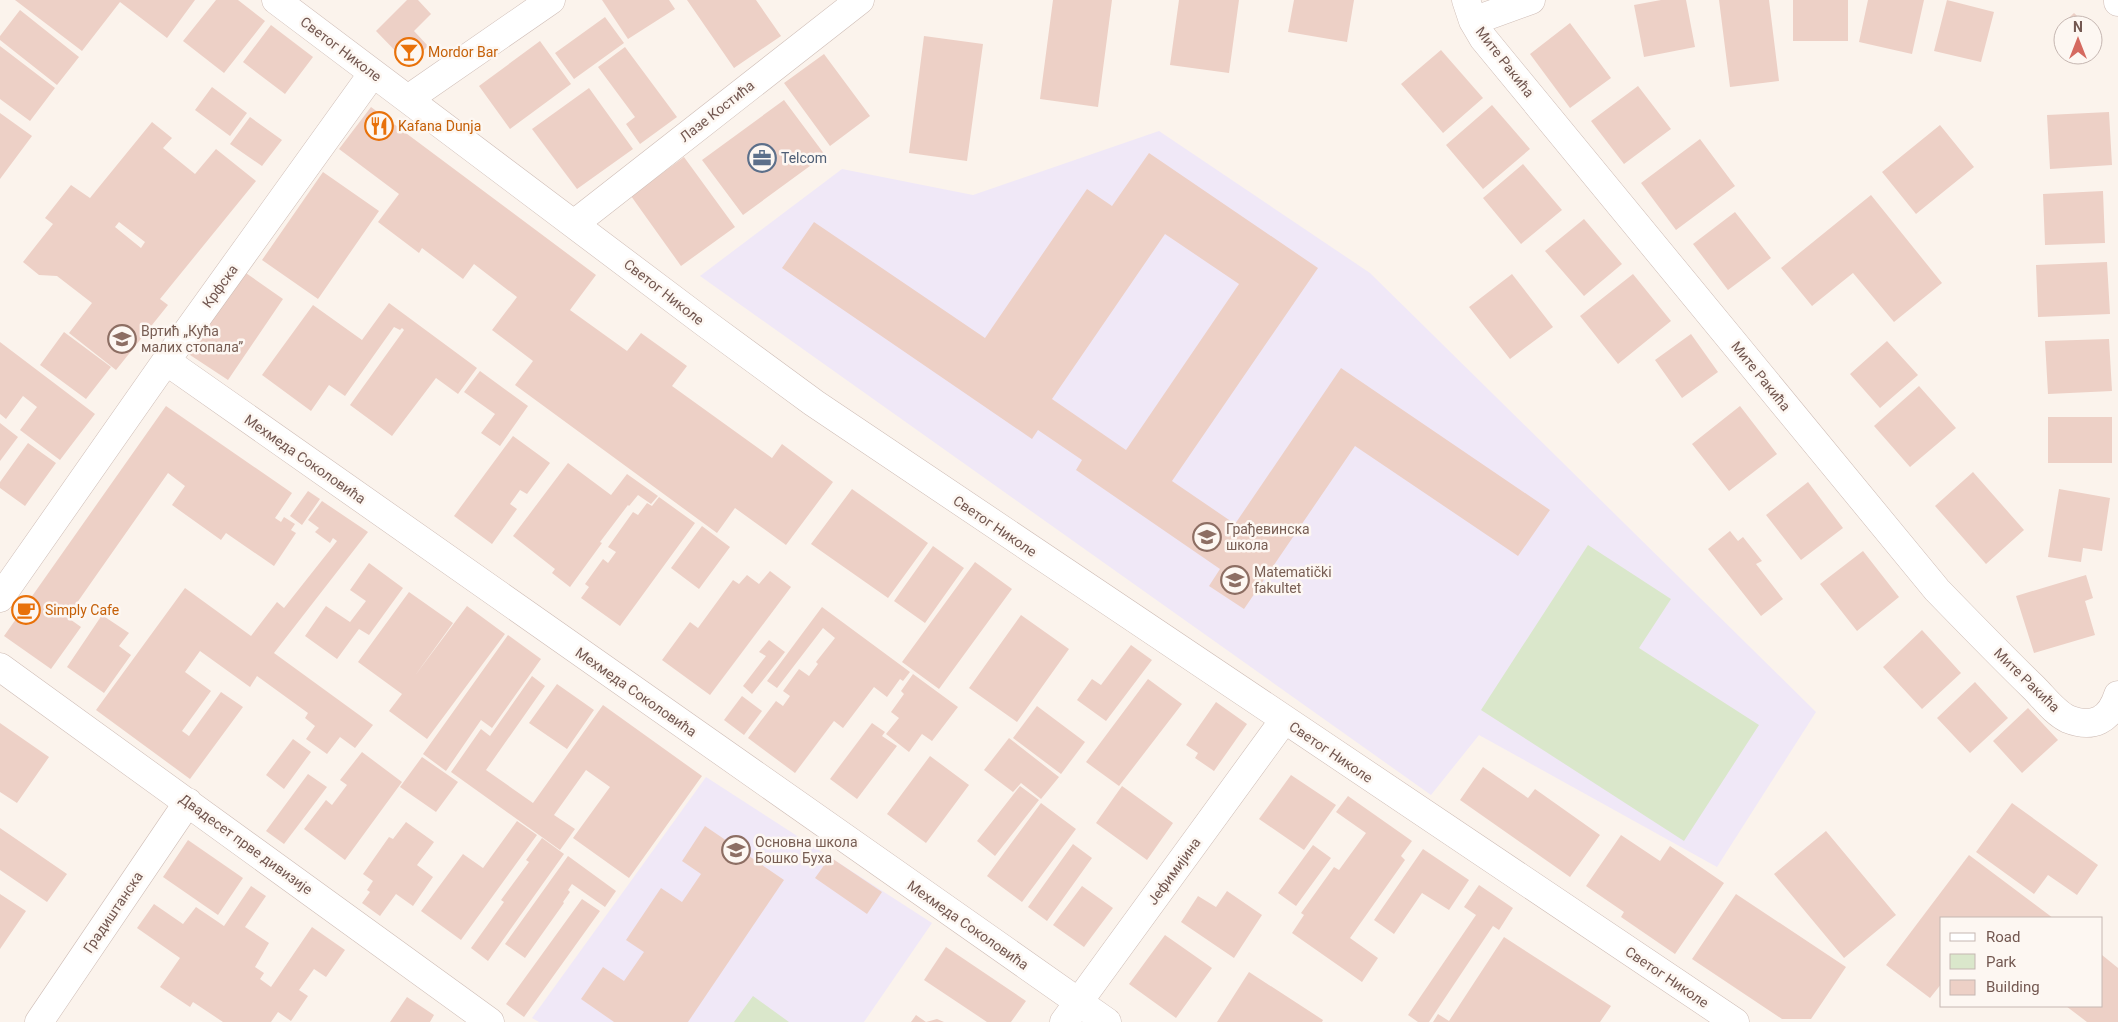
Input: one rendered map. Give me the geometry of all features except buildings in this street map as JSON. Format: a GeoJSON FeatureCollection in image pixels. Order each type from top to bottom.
{"type":"FeatureCollection","features":[{"type":"Feature","properties":{"kind":"street","name":"Светог Николе"},"geometry":{"type":"LineString","coordinates":[[276,0],[705,324],[814,403],[1726,1020]]}},
{"type":"Feature","properties":{"kind":"street"},"geometry":{"type":"LineString","coordinates":[[408,99],[551,0]]}},
{"type":"Feature","properties":{"kind":"street","name":"Лазе Костића"},"geometry":{"type":"LineString","coordinates":[[574,224],[860,0]]}},
{"type":"Feature","properties":{"kind":"street"},"geometry":{"type":"LineString","coordinates":[[1470,10],[1531,0]]}},
{"type":"Feature","properties":{"kind":"street","name":"Мите Ракића"},"geometry":{"type":"LineString","coordinates":[[1470,10],[1483,38],[1938,590],[2067,719],[2085,723],[2096,722],[2107,717],[2118,695]]}},
{"type":"Feature","properties":{"kind":"street","name":"Крфска"},"geometry":{"type":"LineString","coordinates":[[2,590],[373,73]]}},
{"type":"Feature","properties":{"kind":"street","name":"Мехмеда Соколовића"},"geometry":{"type":"LineString","coordinates":[[166,361],[1072,1012],[1107,1022]]}},
{"type":"Feature","properties":{"kind":"street","name":"Двадесет прве дивизије"},"geometry":{"type":"LineString","coordinates":[[0,667],[490,1022]]}},
{"type":"Feature","properties":{"kind":"street","name":"Јефимијина"},"geometry":{"type":"LineString","coordinates":[[1072,1012],[1284,720]]}},
{"type":"Feature","properties":{"kind":"street","name":"Градиштанска"},"geometry":{"type":"LineString","coordinates":[[39,1022],[188,802]]}},
{"type":"Feature","properties":{"kind":"shaded area"},"geometry":{"type":"Polygon","coordinates":[[[1159,131],[1370,273],[1816,712],[1717,867],[1479,735],[1431,795],[700,276],[842,169],[973,195],[1159,131]]]}},
{"type":"Feature","properties":{"kind":"shaded area","name":"Основна школа Бошко Буха"},"geometry":{"type":"Polygon","coordinates":[[[706,777],[932,923],[864,1022],[539,1022],[532,1018],[706,777]]]}},
{"type":"Feature","properties":{"kind":"green space"},"geometry":{"type":"Polygon","coordinates":[[[1588,545],[1671,599],[1639,648],[1759,725],[1684,841],[1481,710],[1588,545]]]}},
{"type":"Feature","properties":{"kind":"green space"},"geometry":{"type":"Polygon","coordinates":[[[753,996],[789,1022],[734,1022],[753,996]]]}},
{"type":"Feature","properties":{"kind":"place","name":"Mordor Bar"},"geometry":{"type":"Point","coordinates":[409,52]}},
{"type":"Feature","properties":{"kind":"place","name":"Kafana Dunja"},"geometry":{"type":"Point","coordinates":[379,126]}},
{"type":"Feature","properties":{"kind":"place","name":"Telcom"},"geometry":{"type":"Point","coordinates":[762,158]}},
{"type":"Feature","properties":{"kind":"place","name":"Вртић „Кућа малих стопала”"},"geometry":{"type":"Point","coordinates":[122,339]}},
{"type":"Feature","properties":{"kind":"place","name":"Грађевинска школа"},"geometry":{"type":"Point","coordinates":[1207,537]}},
{"type":"Feature","properties":{"kind":"place","name":"Matematički fakultet"},"geometry":{"type":"Point","coordinates":[1235,580]}},
{"type":"Feature","properties":{"kind":"place","name":"Simply Cafe"},"geometry":{"type":"Point","coordinates":[26,610]}},
{"type":"Feature","properties":{"kind":"place","name":"Основна школа Бошко Буха"},"geometry":{"type":"Point","coordinates":[736,850]}}]}
